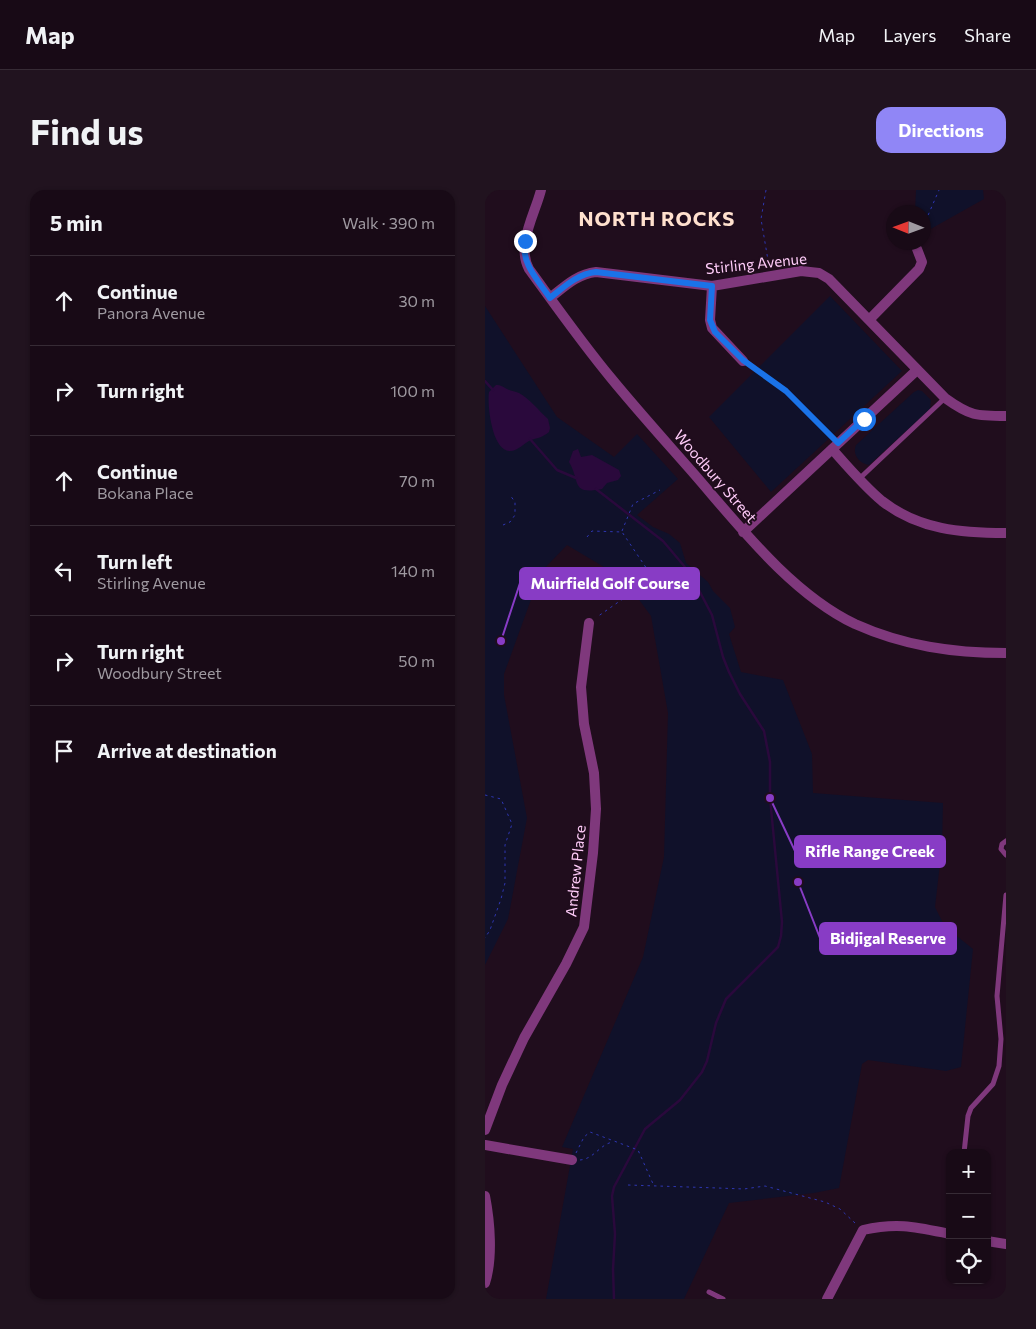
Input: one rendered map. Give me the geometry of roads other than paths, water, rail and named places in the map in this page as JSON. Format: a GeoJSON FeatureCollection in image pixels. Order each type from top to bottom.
{"type":"FeatureCollection","features":[{"type":"Feature","properties":{"kind":"street","name":"Woodbury Street"},"geometry":{"type":"LineString","coordinates":[[541,190],[525,241],[524,256],[529,269],[610,377],[743,532],[780,569],[818,601],[855,624],[929,648],[971,653],[1006,653]]}},
{"type":"Feature","properties":{"kind":"street"},"geometry":{"type":"LineString","coordinates":[[869,320],[919,269],[922,262],[918,250]]}},
{"type":"Feature","properties":{"kind":"street","name":"Stirling Avenue"},"geometry":{"type":"LineString","coordinates":[[550,298],[573,280],[596,272],[712,286],[801,271],[819,273],[829,280],[945,398],[964,411],[975,415],[1006,416]]}},
{"type":"Feature","properties":{"kind":"street"},"geometry":{"type":"LineString","coordinates":[[712,286],[710,320],[712,328],[743,360]]}},
{"type":"Feature","properties":{"kind":"street"},"geometry":{"type":"LineString","coordinates":[[743,532],[917,370]]}},
{"type":"Feature","properties":{"kind":"street"},"geometry":{"type":"LineString","coordinates":[[835,446],[859,479],[883,502],[895,509],[928,524],[961,532],[1006,533]]}},
{"type":"Feature","properties":{"kind":"street","name":"Andrew Place"},"geometry":{"type":"LineString","coordinates":[[485,1130],[502,1085],[524,1038],[566,964],[584,927],[596,809],[594,773],[584,724],[581,687],[589,623]]}},
{"type":"Feature","properties":{"kind":"street"},"geometry":{"type":"LineString","coordinates":[[485,1146],[572,1160]]}},
{"type":"Feature","properties":{"kind":"street"},"geometry":{"type":"LineString","coordinates":[[485,1196],[490,1230],[488,1274],[485,1283]]}},
{"type":"Feature","properties":{"kind":"street"},"geometry":{"type":"LineString","coordinates":[[827,1299],[863,1230],[898,1225],[946,1233]]}},
{"type":"Feature","properties":{"kind":"street"},"geometry":{"type":"LineString","coordinates":[[991,1242],[1006,1244]]}},
{"type":"Feature","properties":{"kind":"lane"},"geometry":{"type":"LineString","coordinates":[[859,479],[945,398]]}},
{"type":"Feature","properties":{"kind":"lane"},"geometry":{"type":"LineString","coordinates":[[1006,841],[1002,844],[1001,848],[1006,854]]}},
{"type":"Feature","properties":{"kind":"lane"},"geometry":{"type":"LineString","coordinates":[[964,1149],[968,1116],[971,1108],[993,1084],[999,1066],[1001,1039],[997,996],[1006,895]]}},
{"type":"Feature","properties":{"kind":"lane"},"geometry":{"type":"LineString","coordinates":[[709,1292],[723,1299]]}},
{"type":"Feature","properties":{"kind":"waterway"},"geometry":{"type":"LineString","coordinates":[[485,381],[493,390]]}},
{"type":"Feature","properties":{"kind":"waterway"},"geometry":{"type":"LineString","coordinates":[[530,439],[557,470],[576,478]]}},
{"type":"Feature","properties":{"kind":"waterway"},"geometry":{"type":"LineString","coordinates":[[596,489],[663,541],[690,573],[712,615],[729,672],[740,694],[764,731],[770,762],[770,798],[782,922],[778,947],[726,999],[716,1023],[707,1061],[702,1072],[680,1100],[645,1129],[614,1187],[612,1196],[615,1234],[614,1299]]}},
{"type":"Feature","properties":{"kind":"place","name":"Muirfield Golf Course"},"geometry":{"type":"Point","coordinates":[501,641]}},
{"type":"Feature","properties":{"kind":"place","name":"Rifle Range Creek"},"geometry":{"type":"Point","coordinates":[770,798]}},
{"type":"Feature","properties":{"kind":"place","name":"Bidjigal Reserve"},"geometry":{"type":"Point","coordinates":[798,882]}},
{"type":"Feature","properties":{"kind":"district","name":"NORTH ROCKS"},"geometry":{"type":"Point","coordinates":[657,218]}}]}
